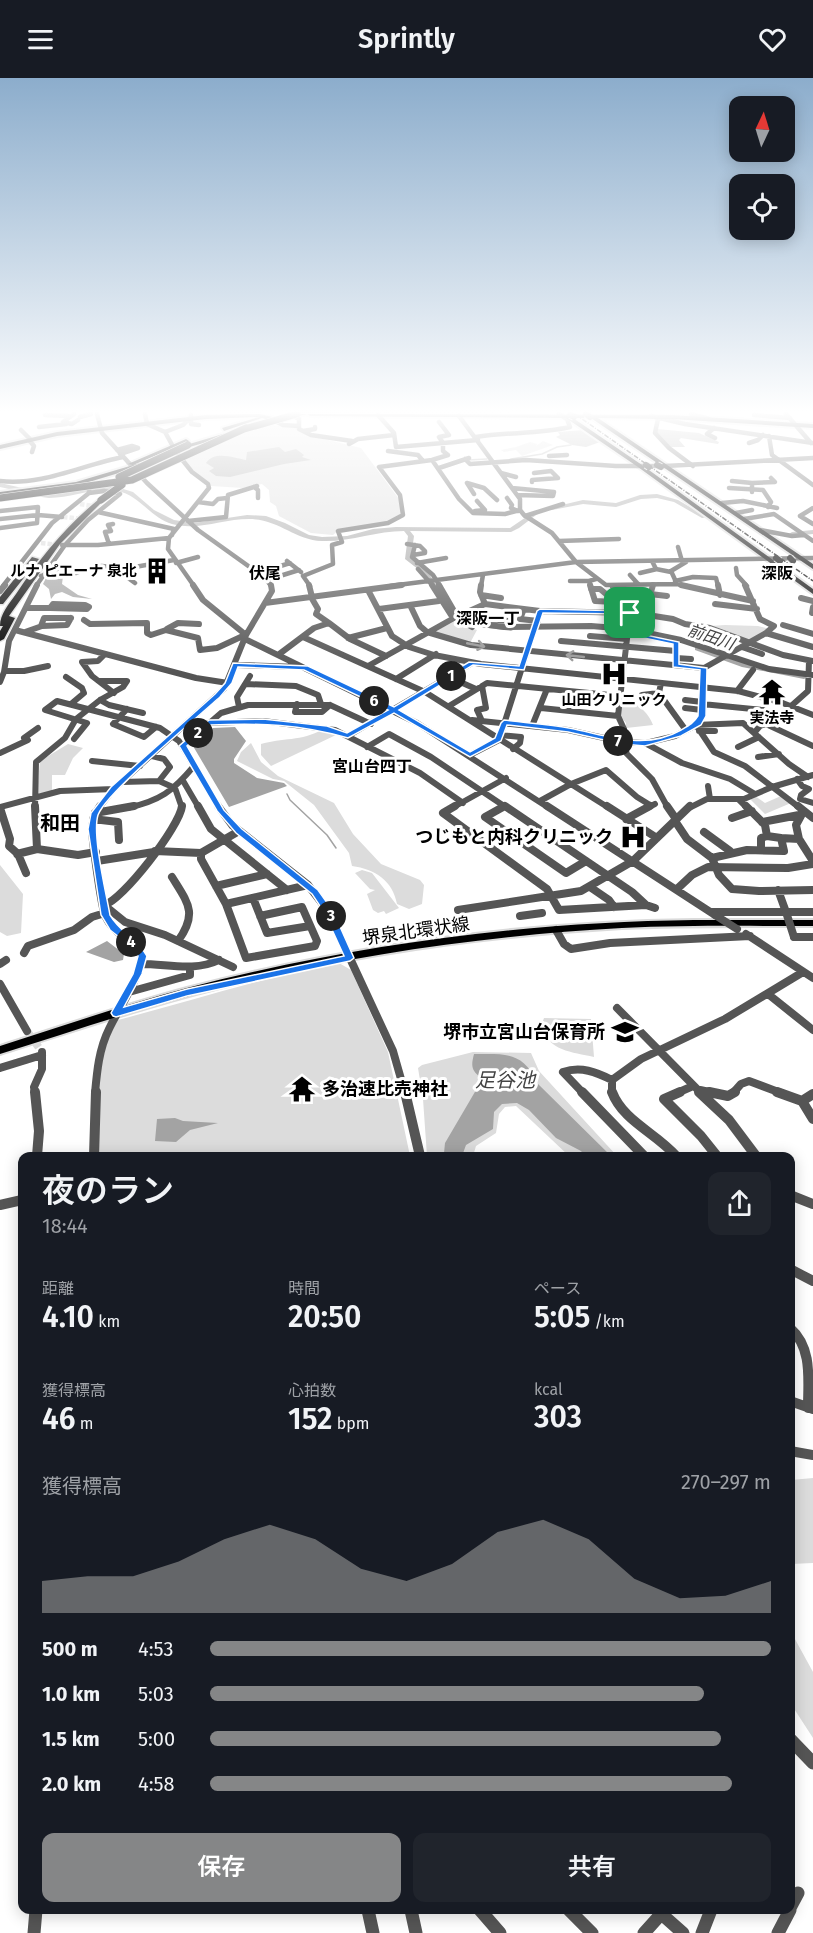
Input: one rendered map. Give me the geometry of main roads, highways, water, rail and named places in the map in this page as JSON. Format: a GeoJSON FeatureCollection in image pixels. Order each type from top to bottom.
{"type":"FeatureCollection","features":[{"type":"Feature","properties":{"kind":"highway"},"geometry":{"type":"LineString","coordinates":[[0,602],[61,530],[104,501]]}},
{"type":"Feature","properties":{"kind":"highway"},"geometry":{"type":"LineString","coordinates":[[0,639],[67,530],[105,501]]}},
{"type":"Feature","properties":{"kind":"highway"},"geometry":{"type":"LineString","coordinates":[[0,614],[42,553]]}},
{"type":"Feature","properties":{"kind":"highway"},"geometry":{"type":"LineString","coordinates":[[0,624],[40,574]]}},
{"type":"Feature","properties":{"kind":"main road"},"geometry":{"type":"LineString","coordinates":[[690,501],[813,592]]}},
{"type":"Feature","properties":{"kind":"main road"},"geometry":{"type":"LineString","coordinates":[[694,501],[813,585]]}},
{"type":"Feature","properties":{"kind":"main road"},"geometry":{"type":"LineString","coordinates":[[712,501],[813,567]]}},
{"type":"Feature","properties":{"kind":"main road"},"geometry":{"type":"LineString","coordinates":[[714,501],[736,513],[791,559],[813,574]]}},
{"type":"Feature","properties":{"kind":"main road","name":"堺泉北環状線"},"geometry":{"type":"LineString","coordinates":[[0,1050],[187,992],[350,958],[445,943],[556,930],[686,923],[813,923]]}},
{"type":"Feature","properties":{"kind":"water"},"geometry":{"type":"Polygon","coordinates":[[[59,573],[63,576],[62,584],[78,595],[92,599],[73,597],[62,592],[55,594],[51,599],[49,589],[43,584],[46,578],[59,573]]]}},
{"type":"Feature","properties":{"kind":"water"},"geometry":{"type":"Polygon","coordinates":[[[235,727],[246,741],[234,759],[234,763],[257,778],[284,783],[287,786],[229,807],[193,746],[213,728],[235,727]]]}},
{"type":"Feature","properties":{"kind":"water"},"geometry":{"type":"Polygon","coordinates":[[[107,941],[124,954],[123,960],[114,962],[86,952],[107,941]]]}},
{"type":"Feature","properties":{"kind":"water","name":"足谷池"},"geometry":{"type":"Polygon","coordinates":[[[474,1054],[512,1056],[519,1060],[526,1065],[537,1083],[607,1152],[582,1152],[556,1138],[529,1110],[517,1103],[502,1104],[494,1112],[493,1129],[466,1145],[463,1152],[444,1152],[445,1143],[479,1085],[481,1078],[475,1073],[472,1062],[474,1054]]]}},
{"type":"Feature","properties":{"kind":"water"},"geometry":{"type":"Polygon","coordinates":[[[175,1118],[183,1121],[218,1123],[190,1130],[176,1142],[155,1141],[157,1119],[175,1118]]]}},
{"type":"Feature","properties":{"kind":"waterway"},"geometry":{"type":"LineString","coordinates":[[140,501],[152,511],[172,522],[194,525],[247,517],[266,518],[307,537],[322,539],[347,538],[373,531],[396,529],[511,530],[537,512]]}},
{"type":"Feature","properties":{"kind":"waterway"},"geometry":{"type":"LineString","coordinates":[[552,508],[583,502],[616,505],[629,501]]}},
{"type":"Feature","properties":{"kind":"waterway"},"geometry":{"type":"LineString","coordinates":[[674,501],[704,517]]}},
{"type":"Feature","properties":{"kind":"waterway","name":"前田川"},"geometry":{"type":"LineString","coordinates":[[406,530],[411,536],[408,559],[425,572],[437,590]]}},
{"type":"Feature","properties":{"kind":"waterway"},"geometry":{"type":"LineString","coordinates":[[792,534],[813,532]]}},
{"type":"Feature","properties":{"kind":"waterway","name":"前田川"},"geometry":{"type":"LineString","coordinates":[[473,624],[511,629]]}},
{"type":"Feature","properties":{"kind":"waterway","name":"前田川"},"geometry":{"type":"LineString","coordinates":[[698,648],[745,665],[804,677]]}},
{"type":"Feature","properties":{"kind":"waterway"},"geometry":{"type":"LineString","coordinates":[[287,794],[290,800],[327,835],[336,848]]}},
{"type":"Feature","properties":{"kind":"tunnel"},"geometry":{"type":"LineString","coordinates":[[80,504],[98,507]]}},
{"type":"Feature","properties":{"kind":"tunnel"},"geometry":{"type":"LineString","coordinates":[[63,517],[85,519]]}},
{"type":"Feature","properties":{"kind":"tunnel"},"geometry":{"type":"LineString","coordinates":[[41,543],[60,545]]}},
{"type":"Feature","properties":{"kind":"tunnel"},"geometry":{"type":"LineString","coordinates":[[27,1031],[42,1052]]}},
{"type":"Feature","properties":{"kind":"railway"},"geometry":{"type":"LineString","coordinates":[[698,501],[813,581]]}},
{"type":"Feature","properties":{"kind":"place","name":"ルナ ピエーナ 泉北"},"geometry":{"type":"Point","coordinates":[157,571]}},
{"type":"Feature","properties":{"kind":"place","name":"山田クリニック"},"geometry":{"type":"Point","coordinates":[614,674]}},
{"type":"Feature","properties":{"kind":"place","name":"実法寺"},"geometry":{"type":"Point","coordinates":[772,692]}},
{"type":"Feature","properties":{"kind":"place","name":"つじもと内科クリニック"},"geometry":{"type":"Point","coordinates":[633,837]}},
{"type":"Feature","properties":{"kind":"place","name":"堺市立宮山台保育所"},"geometry":{"type":"Point","coordinates":[625,1032]}},
{"type":"Feature","properties":{"kind":"place","name":"多治速比売神社"},"geometry":{"type":"Point","coordinates":[302,1089]}},
{"type":"Feature","properties":{"kind":"district","name":"伏尾"},"geometry":{"type":"Point","coordinates":[265,573]}},
{"type":"Feature","properties":{"kind":"district","name":"深阪"},"geometry":{"type":"Point","coordinates":[777,573]}},
{"type":"Feature","properties":{"kind":"district","name":"深阪一丁"},"geometry":{"type":"Point","coordinates":[488,618]}},
{"type":"Feature","properties":{"kind":"district","name":"宮山台四丁"},"geometry":{"type":"Point","coordinates":[372,766]}},
{"type":"Feature","properties":{"kind":"district","name":"和田"},"geometry":{"type":"Point","coordinates":[60,823]}}]}
